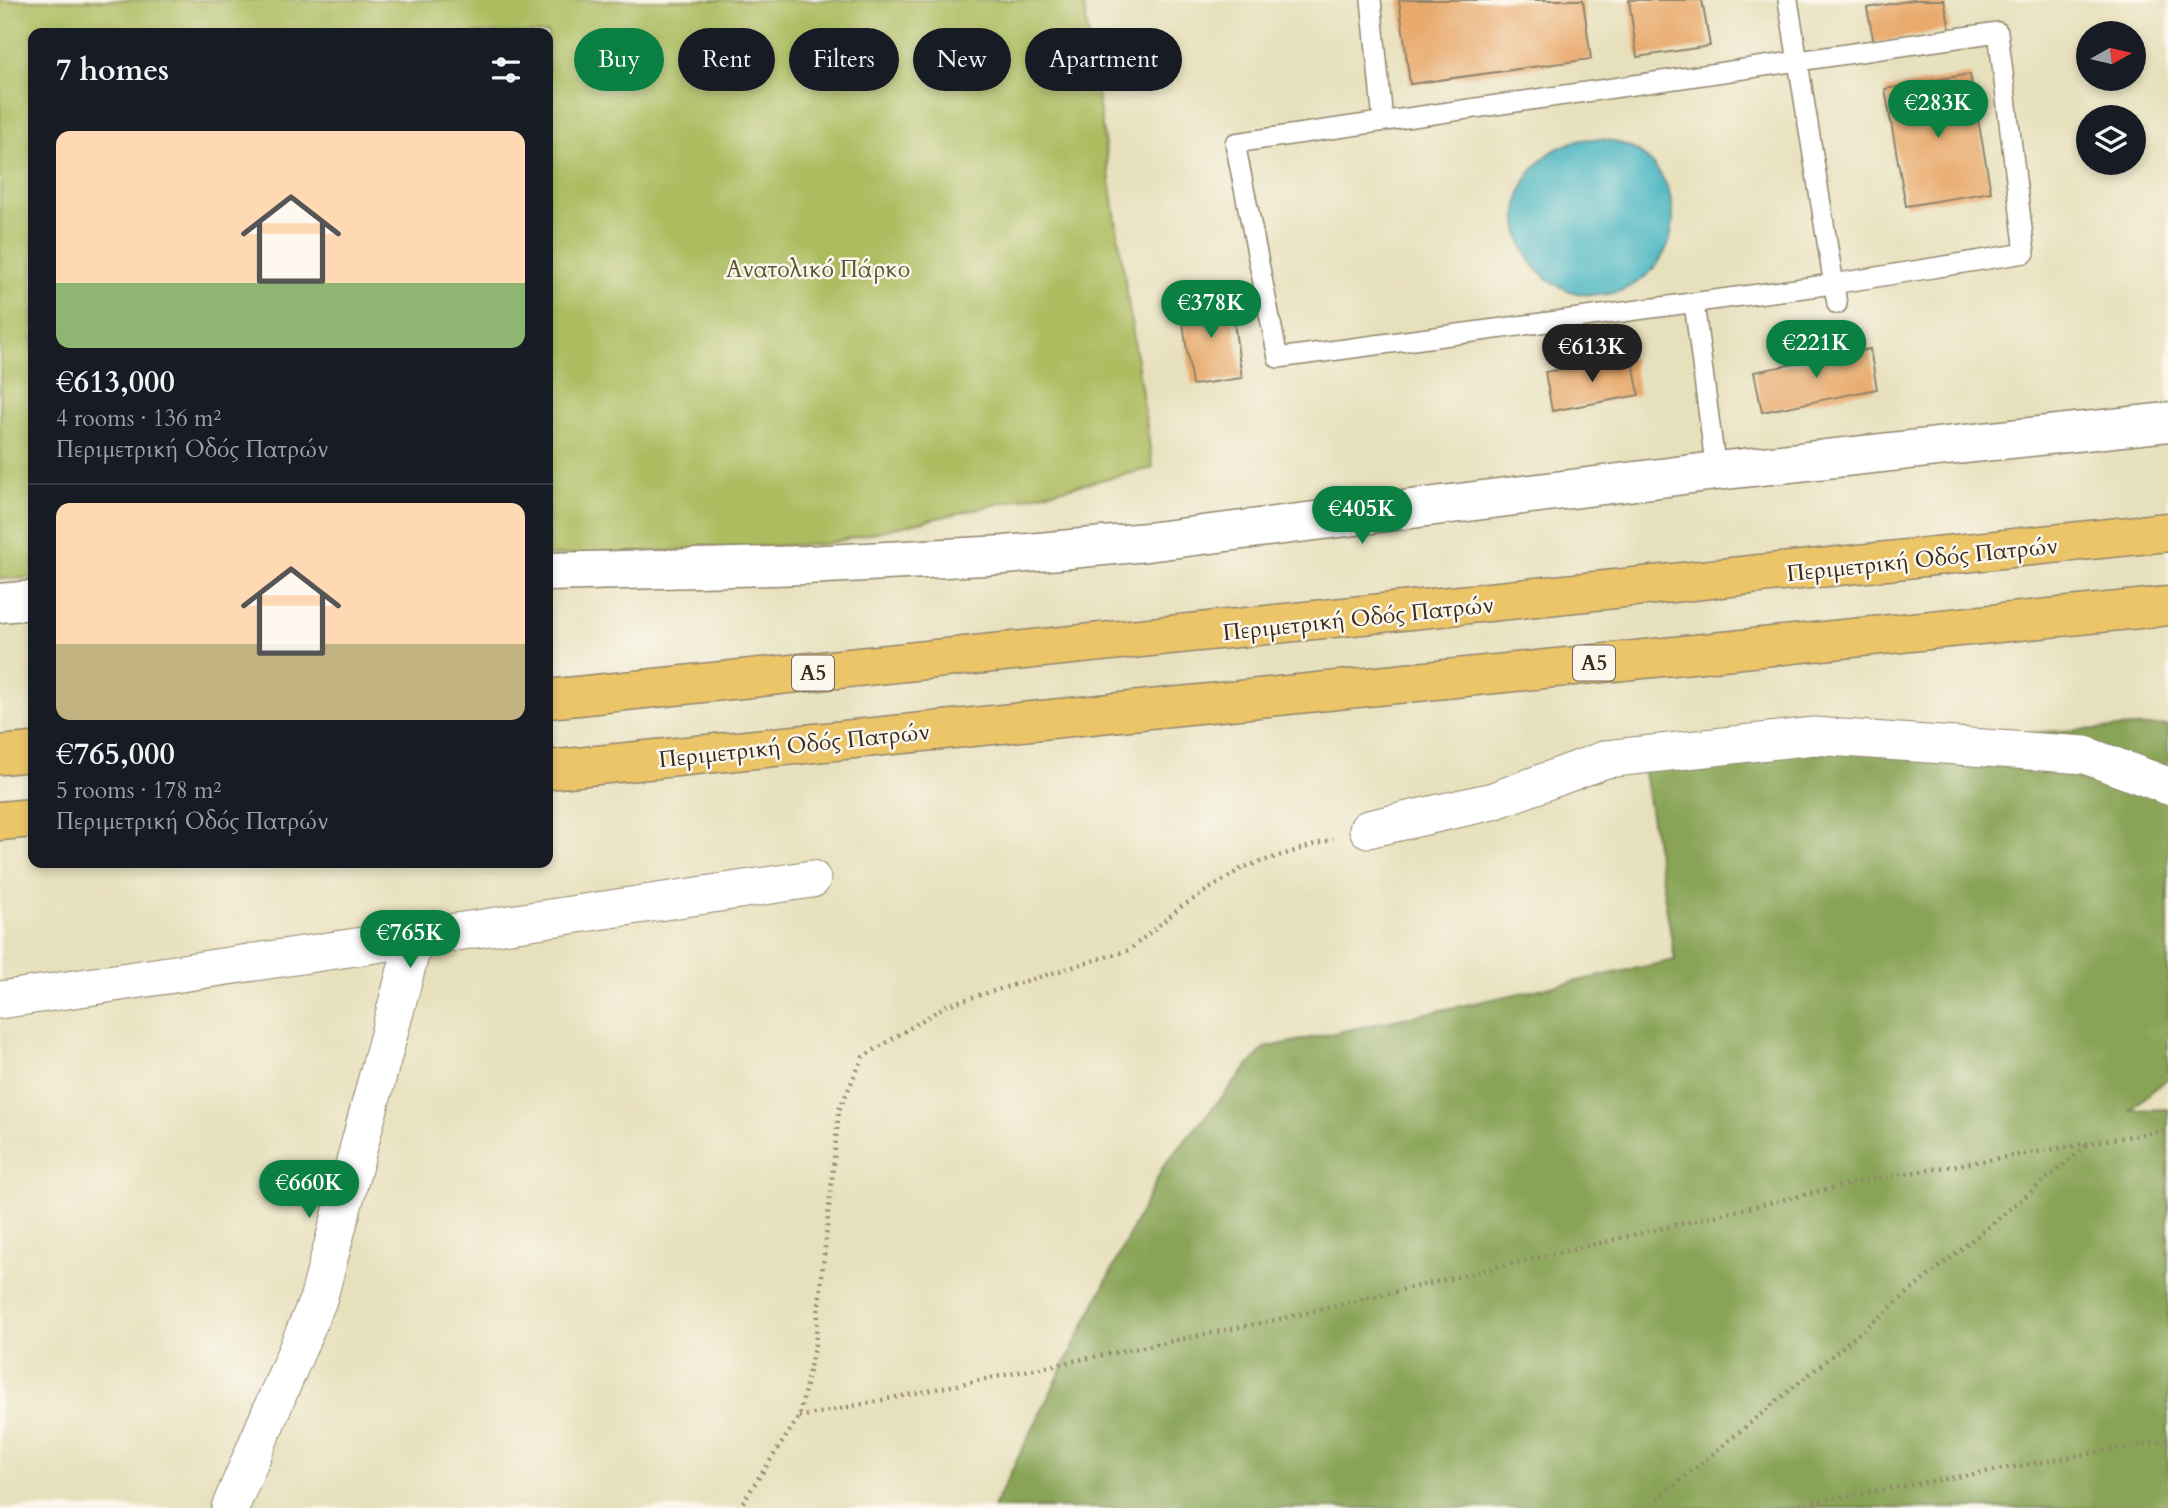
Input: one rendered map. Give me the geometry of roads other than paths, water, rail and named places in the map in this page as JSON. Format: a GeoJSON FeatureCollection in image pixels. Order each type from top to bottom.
{"type":"FeatureCollection","features":[{"type":"Feature","properties":{"kind":"highway","name":"Περιμετρική Οδός Πατρών"},"geometry":{"type":"LineString","coordinates":[[553,698],[2168,533]]}},
{"type":"Feature","properties":{"kind":"highway","name":"Περιμετρική Οδός Πατρών"},"geometry":{"type":"LineString","coordinates":[[553,769],[2168,606]]}},
{"type":"Feature","properties":{"kind":"highway"},"geometry":{"type":"LineString","coordinates":[[0,755],[28,752]]}},
{"type":"Feature","properties":{"kind":"highway"},"geometry":{"type":"LineString","coordinates":[[0,821],[28,818]]}},
{"type":"Feature","properties":{"kind":"street"},"geometry":{"type":"LineString","coordinates":[[553,572],[806,565],[1005,555],[1228,532],[1716,471],[2168,422]]}},
{"type":"Feature","properties":{"kind":"street"},"geometry":{"type":"LineString","coordinates":[[0,603],[28,600]]}},
{"type":"Feature","properties":{"kind":"street"},"geometry":{"type":"LineString","coordinates":[[1368,828],[1493,801],[1606,759],[1814,736],[2085,755],[2168,786]]}},
{"type":"Feature","properties":{"kind":"street"},"geometry":{"type":"LineString","coordinates":[[0,1000],[414,940],[812,878]]}},
{"type":"Feature","properties":{"kind":"street"},"geometry":{"type":"LineString","coordinates":[[230,1508],[318,1300],[414,940]]}},
{"type":"Feature","properties":{"kind":"lane"},"geometry":{"type":"LineString","coordinates":[[1371,0],[1383,121]]}},
{"type":"Feature","properties":{"kind":"lane"},"geometry":{"type":"LineString","coordinates":[[1788,0],[1836,304]]}},
{"type":"Feature","properties":{"kind":"lane"},"geometry":{"type":"LineString","coordinates":[[1998,32],[2025,253],[1833,284],[1278,358],[1235,143],[1383,121],[1998,32]]}},
{"type":"Feature","properties":{"kind":"lane"},"geometry":{"type":"LineString","coordinates":[[1694,303],[1716,471]]}},
{"type":"Feature","properties":{"kind":"water"},"geometry":{"type":"Polygon","coordinates":[[[1595,139],[1625,145],[1650,162],[1667,187],[1673,217],[1667,247],[1650,272],[1625,289],[1595,295],[1565,289],[1540,272],[1523,247],[1517,217],[1523,187],[1540,162],[1565,145],[1595,139]]]}},
{"type":"Feature","properties":{"kind":"park label","name":"Ανατολικό Πάρκο"},"geometry":{"type":"Point","coordinates":[818,269]}}]}
